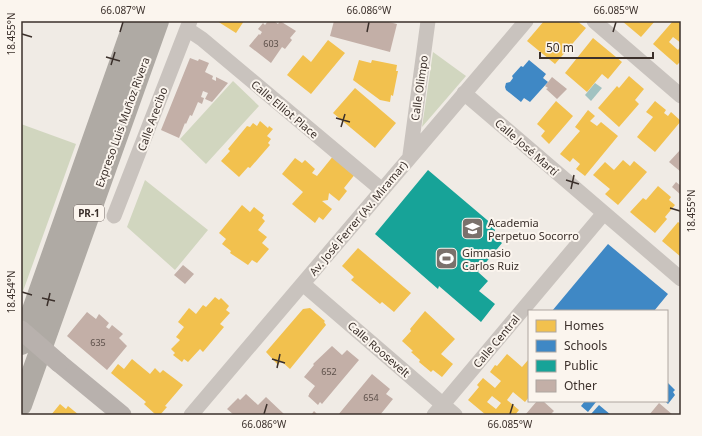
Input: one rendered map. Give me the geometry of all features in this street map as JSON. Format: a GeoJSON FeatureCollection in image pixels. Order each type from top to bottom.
{"type":"FeatureCollection","features":[{"type":"Feature","properties":{"kind":"highway","name":"Expreso Luis Muñoz Rivera"},"geometry":{"type":"LineString","coordinates":[[21,344],[135,21]]}},
{"type":"Feature","properties":{"kind":"highway","name":"Expreso Luis Muñoz Rivera"},"geometry":{"type":"LineString","coordinates":[[21,404],[158,21]]}},
{"type":"Feature","properties":{"kind":"main road"},"geometry":{"type":"LineString","coordinates":[[21,330],[122,415]]}},
{"type":"Feature","properties":{"kind":"street","name":"Calle Olimpo"},"geometry":{"type":"LineString","coordinates":[[410,155],[428,21]]}},
{"type":"Feature","properties":{"kind":"street","name":"Av. José Ferrer (Av. Miramar)"},"geometry":{"type":"LineString","coordinates":[[191,415],[303,284],[410,155],[526,21]]}},
{"type":"Feature","properties":{"kind":"street"},"geometry":{"type":"LineString","coordinates":[[594,21],[681,96]]}},
{"type":"Feature","properties":{"kind":"street","name":"Calle Elliot Place"},"geometry":{"type":"LineString","coordinates":[[188,25],[202,39],[382,190]]}},
{"type":"Feature","properties":{"kind":"street","name":"Calle Arecibo"},"geometry":{"type":"LineString","coordinates":[[114,216],[188,25]]}},
{"type":"Feature","properties":{"kind":"street","name":"Calle José Martí"},"geometry":{"type":"LineString","coordinates":[[464,93],[681,279]]}},
{"type":"Feature","properties":{"kind":"street","name":"Calle Central"},"geometry":{"type":"LineString","coordinates":[[439,410],[604,213]]}},
{"type":"Feature","properties":{"kind":"street","name":"Calle Roosevelt"},"geometry":{"type":"LineString","coordinates":[[303,284],[439,410],[454,415]]}},
{"type":"Feature","properties":{"kind":"green space"},"geometry":{"type":"Polygon","coordinates":[[[433,52],[466,76],[422,127],[433,52]]]}},
{"type":"Feature","properties":{"kind":"green space"},"geometry":{"type":"Polygon","coordinates":[[[233,81],[259,106],[206,164],[180,139],[233,81]]]}},
{"type":"Feature","properties":{"kind":"green space"},"geometry":{"type":"Polygon","coordinates":[[[21,124],[76,144],[22,294],[21,293],[21,124]]]}},
{"type":"Feature","properties":{"kind":"green space"},"geometry":{"type":"Polygon","coordinates":[[[145,180],[208,230],[175,270],[127,227],[145,180]]]}},
{"type":"Feature","properties":{"kind":"water"},"geometry":{"type":"Polygon","coordinates":[[[595,83],[602,88],[591,101],[585,95],[595,83]]]}},
{"type":"Feature","properties":{"kind":"building: Homes"},"geometry":{"type":"Polygon","coordinates":[[[217,21],[244,21],[236,33],[217,21]]]}},
{"type":"Feature","properties":{"kind":"building: Homes"},"geometry":{"type":"Polygon","coordinates":[[[544,21],[577,21],[586,28],[555,64],[527,41],[544,21]]]}},
{"type":"Feature","properties":{"kind":"building: Homes"},"geometry":{"type":"Polygon","coordinates":[[[622,21],[655,21],[641,37],[622,21]]]}},
{"type":"Feature","properties":{"kind":"building: Homes"},"geometry":{"type":"Polygon","coordinates":[[[673,21],[681,21],[681,43],[673,37],[669,42],[678,50],[681,46],[681,61],[677,65],[653,44],[673,21]]]}},
{"type":"Feature","properties":{"kind":"building: Homes"},"geometry":{"type":"Polygon","coordinates":[[[593,38],[622,62],[608,79],[602,74],[587,92],[565,73],[593,38]]]}},
{"type":"Feature","properties":{"kind":"building: Homes"},"geometry":{"type":"Polygon","coordinates":[[[328,40],[345,53],[311,94],[287,75],[303,55],[311,62],[328,40]]]}},
{"type":"Feature","properties":{"kind":"building: Homes"},"geometry":{"type":"Polygon","coordinates":[[[359,60],[371,63],[372,60],[397,65],[396,71],[398,71],[393,96],[391,95],[390,102],[380,100],[353,80],[359,60]]]}},
{"type":"Feature","properties":{"kind":"building: Homes"},"geometry":{"type":"Polygon","coordinates":[[[629,76],[644,89],[635,100],[639,104],[619,127],[598,108],[617,86],[619,88],[629,76]]]}},
{"type":"Feature","properties":{"kind":"building: Homes"},"geometry":{"type":"Polygon","coordinates":[[[355,88],[396,123],[375,148],[333,113],[355,88]]]}},
{"type":"Feature","properties":{"kind":"building: Homes"},"geometry":{"type":"Polygon","coordinates":[[[556,101],[573,116],[549,144],[541,136],[545,131],[537,124],[556,101]]]}},
{"type":"Feature","properties":{"kind":"building: Homes"},"geometry":{"type":"Polygon","coordinates":[[[655,101],[666,110],[664,113],[668,116],[671,112],[681,121],[655,152],[637,137],[653,117],[646,112],[655,101]]]}},
{"type":"Feature","properties":{"kind":"building: Homes"},"geometry":{"type":"Polygon","coordinates":[[[588,110],[595,116],[590,121],[597,126],[601,122],[618,136],[585,176],[576,169],[580,164],[573,158],[570,162],[560,154],[580,131],[575,127],[588,110]]]}},
{"type":"Feature","properties":{"kind":"building: Homes"},"geometry":{"type":"Polygon","coordinates":[[[260,121],[268,128],[269,126],[273,129],[267,136],[271,139],[268,143],[270,145],[250,168],[248,167],[239,177],[221,161],[230,151],[228,149],[247,126],[250,127],[253,123],[257,126],[260,121]]]}},
{"type":"Feature","properties":{"kind":"building: Homes"},"geometry":{"type":"Polygon","coordinates":[[[334,155],[356,173],[344,188],[347,191],[339,201],[329,193],[328,200],[322,201],[332,209],[323,220],[319,217],[315,223],[292,204],[303,192],[282,174],[295,158],[302,163],[305,160],[315,169],[312,173],[317,176],[334,155]]]}},
{"type":"Feature","properties":{"kind":"building: Homes"},"geometry":{"type":"Polygon","coordinates":[[[623,160],[630,166],[634,161],[647,172],[618,205],[605,194],[610,189],[593,175],[605,162],[614,170],[623,160]]]}},
{"type":"Feature","properties":{"kind":"building: Homes"},"geometry":{"type":"Polygon","coordinates":[[[658,186],[671,197],[669,200],[675,205],[665,217],[667,219],[655,233],[630,212],[643,198],[646,200],[658,186]]]}},
{"type":"Feature","properties":{"kind":"building: Homes"},"geometry":{"type":"Polygon","coordinates":[[[242,205],[250,212],[254,207],[264,215],[262,218],[265,221],[258,230],[267,237],[262,243],[269,249],[257,263],[252,260],[248,265],[230,253],[231,251],[222,244],[226,239],[219,233],[242,205]]]}},
{"type":"Feature","properties":{"kind":"building: Homes"},"geometry":{"type":"Polygon","coordinates":[[[678,222],[681,224],[681,257],[662,241],[678,222]]]}},
{"type":"Feature","properties":{"kind":"building: Homes"},"geometry":{"type":"Polygon","coordinates":[[[358,248],[411,293],[394,312],[382,302],[380,304],[351,280],[354,277],[342,266],[358,248]]]}},
{"type":"Feature","properties":{"kind":"building: Homes"},"geometry":{"type":"Polygon","coordinates":[[[215,297],[219,300],[221,298],[229,306],[226,310],[230,313],[220,324],[224,327],[203,352],[200,349],[188,362],[184,359],[182,362],[173,355],[175,353],[171,349],[180,340],[176,337],[184,327],[178,322],[189,308],[196,314],[203,305],[206,307],[215,297]]]}},
{"type":"Feature","properties":{"kind":"building: Homes"},"geometry":{"type":"Polygon","coordinates":[[[310,308],[325,321],[324,322],[326,325],[290,369],[281,361],[278,365],[266,352],[303,309],[310,308]]]}},
{"type":"Feature","properties":{"kind":"building: Homes"},"geometry":{"type":"Polygon","coordinates":[[[425,311],[455,339],[441,354],[453,364],[442,377],[433,370],[431,372],[419,362],[420,360],[411,352],[413,351],[402,341],[425,311]]]}},
{"type":"Feature","properties":{"kind":"building: Homes"},"geometry":{"type":"Polygon","coordinates":[[[507,354],[522,367],[528,360],[528,398],[525,402],[513,392],[507,400],[519,410],[515,415],[486,415],[468,400],[479,387],[477,385],[483,378],[495,388],[501,381],[490,372],[495,365],[497,366],[507,354]],[[492,396],[487,402],[496,409],[501,403],[492,396]]]}},
{"type":"Feature","properties":{"kind":"building: Homes"},"geometry":{"type":"Polygon","coordinates":[[[132,359],[150,374],[155,368],[160,373],[163,370],[183,385],[165,406],[167,407],[160,415],[156,415],[144,404],[146,402],[111,373],[118,364],[124,369],[132,359]]]}},
{"type":"Feature","properties":{"kind":"building: Homes"},"geometry":{"type":"Polygon","coordinates":[[[60,404],[66,409],[68,406],[79,415],[51,415],[60,404]]]}},
{"type":"Feature","properties":{"kind":"building: Schools"},"geometry":{"type":"Polygon","coordinates":[[[529,60],[546,74],[543,78],[548,82],[530,102],[524,98],[521,102],[506,90],[505,87],[506,83],[510,82],[513,78],[512,76],[529,60]]]}},
{"type":"Feature","properties":{"kind":"building: Schools","name":"Academia Perpetuo Socorro"},"geometry":{"type":"Polygon","coordinates":[[[608,244],[668,294],[655,310],[553,310],[608,244]]]}},
{"type":"Feature","properties":{"kind":"building: Schools"},"geometry":{"type":"Polygon","coordinates":[[[668,383],[675,390],[673,392],[675,395],[668,404],[666,402],[668,402],[668,383]]]}},
{"type":"Feature","properties":{"kind":"building: Schools"},"geometry":{"type":"Polygon","coordinates":[[[584,402],[596,402],[588,412],[581,406],[584,402]]]}},
{"type":"Feature","properties":{"kind":"building: Schools"},"geometry":{"type":"Polygon","coordinates":[[[599,405],[611,415],[592,415],[591,414],[599,405]]]}},
{"type":"Feature","properties":{"kind":"building: Public","name":"Gimnasio Carlos Ruiz"},"geometry":{"type":"Polygon","coordinates":[[[428,170],[493,225],[495,231],[494,236],[502,243],[478,272],[488,281],[479,291],[495,304],[481,322],[439,286],[438,289],[375,234],[428,170]]]}},
{"type":"Feature","properties":{"kind":"building: Other"},"geometry":{"type":"Polygon","coordinates":[[[268,21],[274,21],[278,24],[280,21],[296,31],[290,38],[292,40],[285,49],[282,47],[271,63],[249,46],[262,32],[258,29],[263,23],[265,25],[268,21]]]}},
{"type":"Feature","properties":{"kind":"building: Other"},"geometry":{"type":"Polygon","coordinates":[[[334,21],[385,21],[397,24],[390,52],[330,36],[334,21]]]}},
{"type":"Feature","properties":{"kind":"building: Other"},"geometry":{"type":"Polygon","coordinates":[[[190,58],[198,61],[199,59],[209,63],[205,72],[213,76],[212,79],[216,81],[216,77],[228,83],[212,102],[205,99],[208,93],[203,91],[201,97],[204,98],[202,104],[198,102],[192,116],[190,115],[186,124],[185,123],[179,138],[161,130],[190,58]]]}},
{"type":"Feature","properties":{"kind":"building: Other"},"geometry":{"type":"Polygon","coordinates":[[[552,77],[567,89],[557,99],[546,89],[548,88],[545,86],[552,77]]]}},
{"type":"Feature","properties":{"kind":"building: Other"},"geometry":{"type":"Polygon","coordinates":[[[681,149],[681,172],[669,162],[681,149]]]}},
{"type":"Feature","properties":{"kind":"building: Other"},"geometry":{"type":"Polygon","coordinates":[[[676,182],[681,186],[681,195],[672,187],[676,182]]]}},
{"type":"Feature","properties":{"kind":"building: Other"},"geometry":{"type":"Polygon","coordinates":[[[183,265],[194,274],[185,284],[174,275],[183,265]]]}},
{"type":"Feature","properties":{"kind":"building: Other"},"geometry":{"type":"Polygon","coordinates":[[[87,312],[96,319],[99,314],[109,323],[106,327],[109,329],[112,325],[123,334],[119,338],[127,346],[107,370],[67,336],[87,312]]]}},
{"type":"Feature","properties":{"kind":"building: Other"},"geometry":{"type":"Polygon","coordinates":[[[332,346],[342,355],[347,350],[359,360],[322,404],[320,402],[318,405],[308,396],[315,386],[304,377],[314,365],[313,364],[332,346]]]}},
{"type":"Feature","properties":{"kind":"building: Other"},"geometry":{"type":"Polygon","coordinates":[[[372,374],[390,389],[386,394],[393,399],[380,415],[338,415],[372,374]]]}},
{"type":"Feature","properties":{"kind":"building: Other"},"geometry":{"type":"Polygon","coordinates":[[[246,394],[258,405],[266,397],[285,415],[234,415],[227,409],[238,398],[240,400],[246,394]]]}},
{"type":"Feature","properties":{"kind":"building: Other"},"geometry":{"type":"Polygon","coordinates":[[[536,402],[544,402],[554,411],[550,415],[525,415],[536,402]]]}},
{"type":"Feature","properties":{"kind":"building: Other"},"geometry":{"type":"Polygon","coordinates":[[[659,403],[673,415],[649,415],[659,403]]]}},
{"type":"Feature","properties":{"kind":"building: Other"},"geometry":{"type":"Polygon","coordinates":[[[314,411],[318,415],[311,415],[314,411]]]}},
{"type":"Feature","properties":{"kind":"place","name":"Academia Perpetuo Socorro"},"geometry":{"type":"Point","coordinates":[473,228]}},
{"type":"Feature","properties":{"kind":"place","name":"Gimnasio Carlos Ruiz"},"geometry":{"type":"Point","coordinates":[446,258]}}]}
